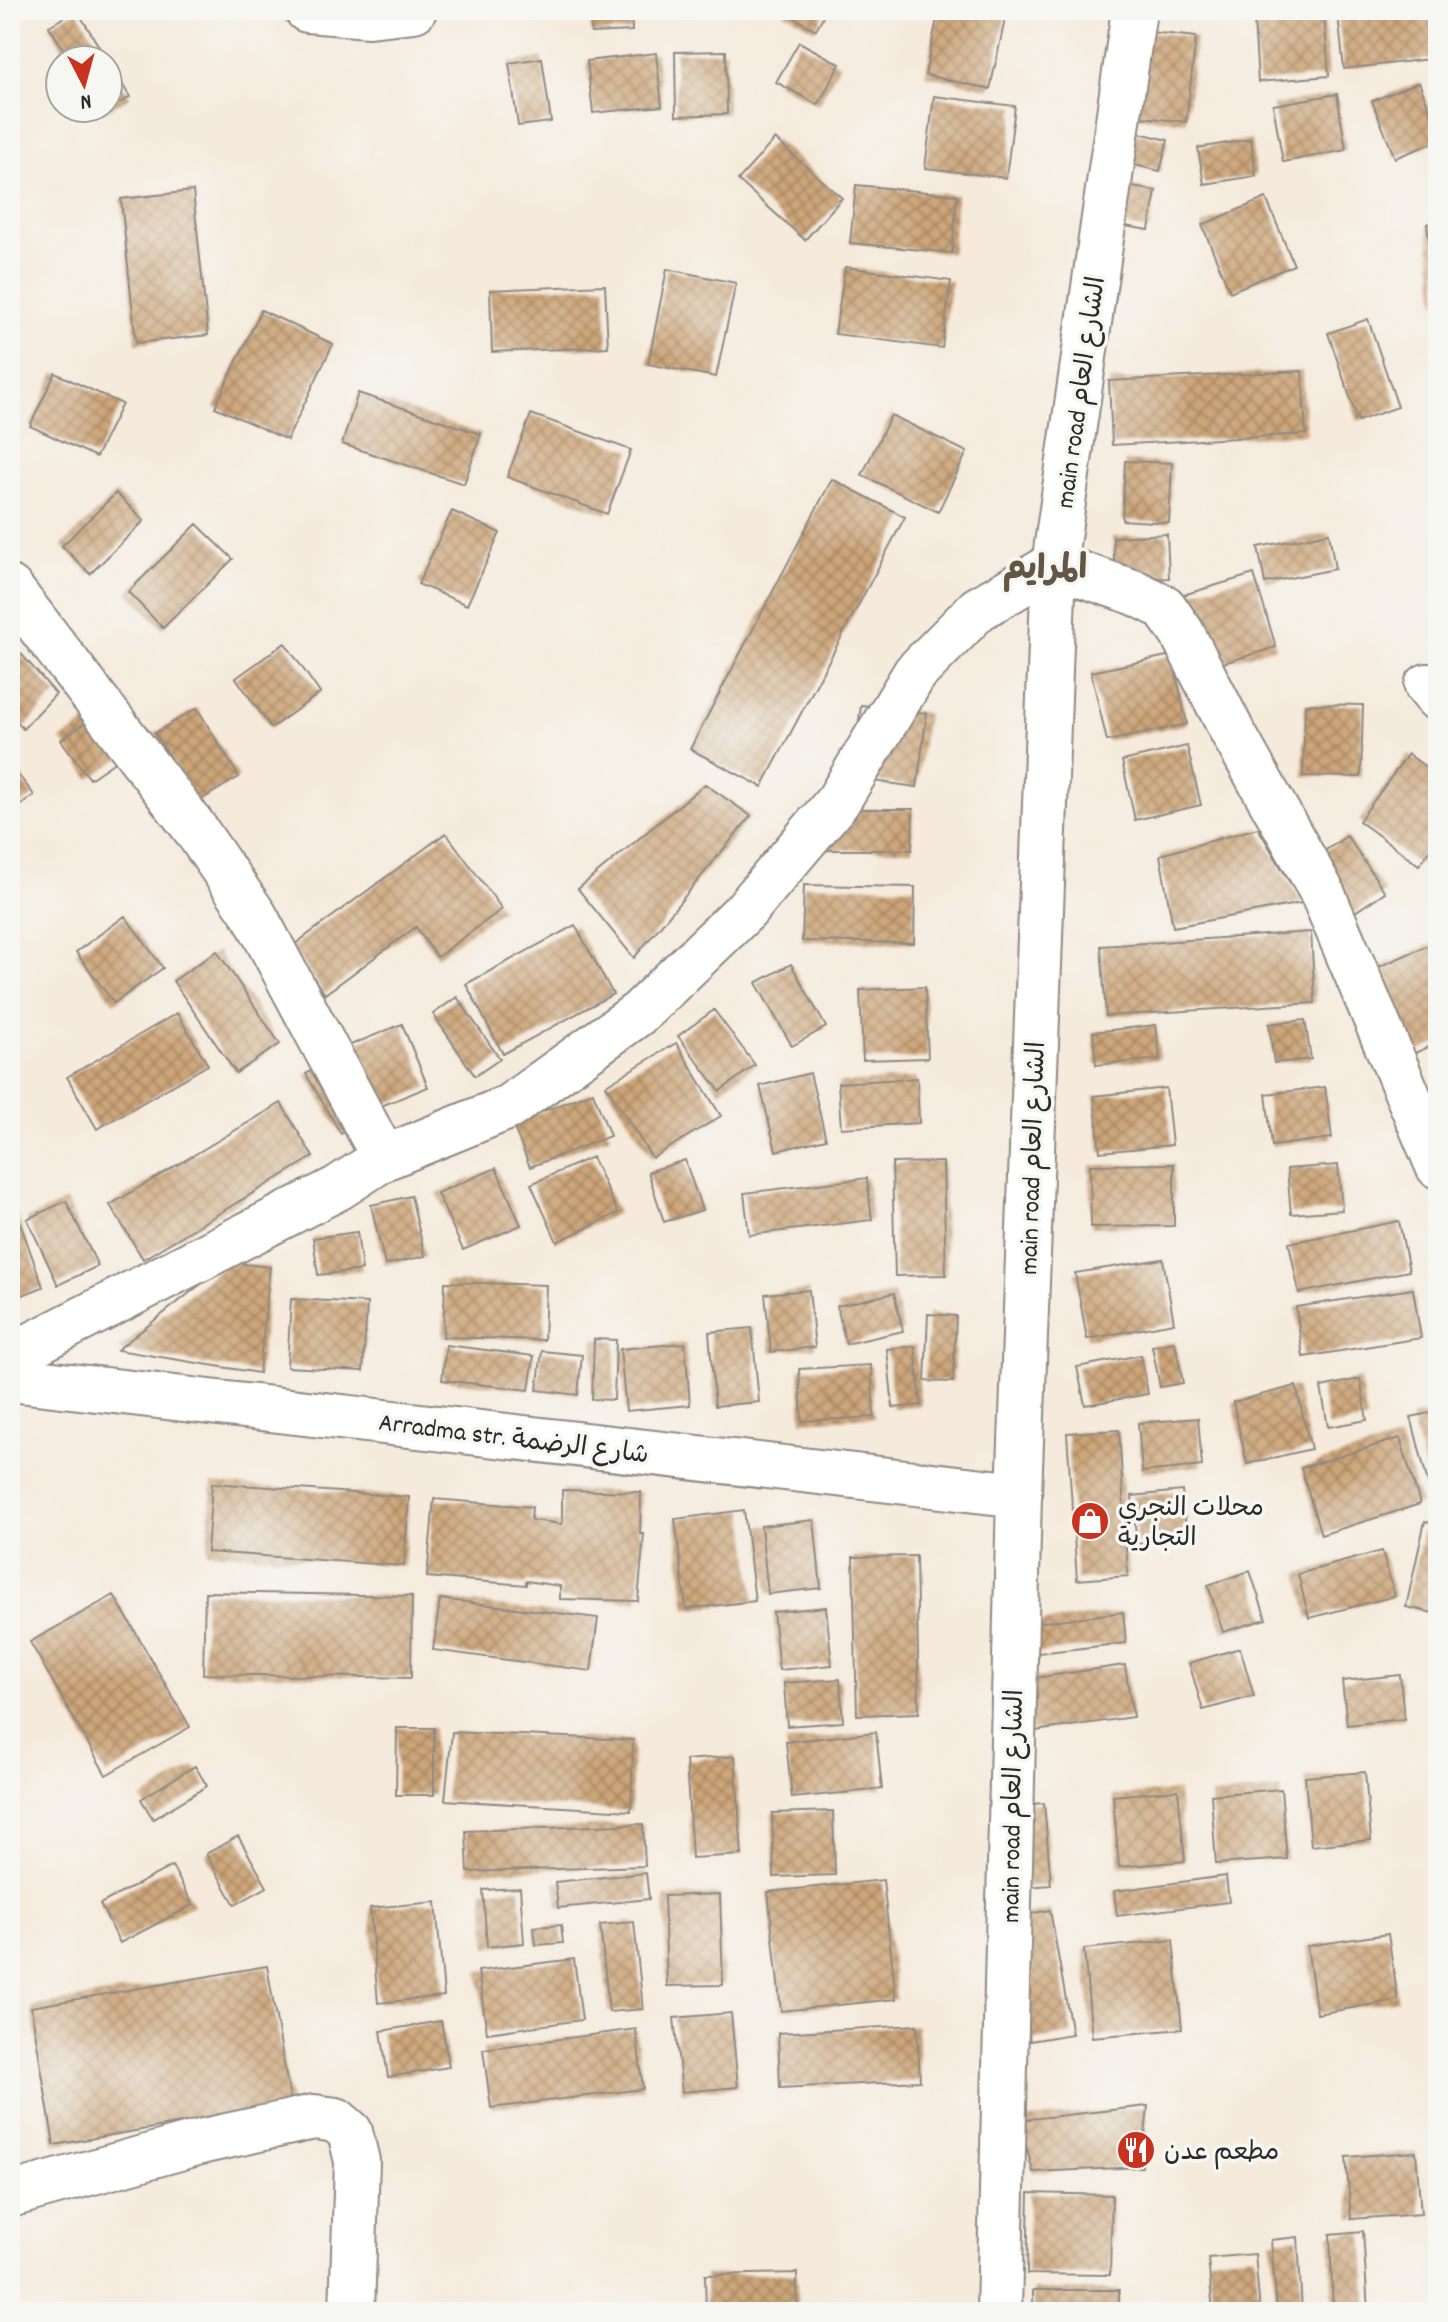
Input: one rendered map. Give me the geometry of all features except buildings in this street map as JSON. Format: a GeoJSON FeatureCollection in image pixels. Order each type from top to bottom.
{"type":"FeatureCollection","features":[{"type":"Feature","properties":{"kind":"street"},"geometry":{"type":"LineString","coordinates":[[307,10],[369,15],[414,10]]}},
{"type":"Feature","properties":{"kind":"street","name":"main road الشارع العام"},"geometry":{"type":"LineString","coordinates":[[999,2312],[1019,1495],[1054,565],[1134,10]]}},
{"type":"Feature","properties":{"kind":"street"},"geometry":{"type":"LineString","coordinates":[[10,1356],[338,1188],[384,1158],[509,1107],[639,1013],[745,911],[838,801],[915,673],[978,609],[1054,565],[1136,593],[1164,607],[1182,633],[1232,731],[1321,890],[1438,1166]]}},
{"type":"Feature","properties":{"kind":"street"},"geometry":{"type":"LineString","coordinates":[[10,588],[193,826],[255,916],[384,1158]]}},
{"type":"Feature","properties":{"kind":"street","name":"Arradma str. شارع الرضمة"},"geometry":{"type":"LineString","coordinates":[[10,1379],[1019,1495]]}},
{"type":"Feature","properties":{"kind":"street"},"geometry":{"type":"LineString","coordinates":[[10,2195],[204,2141],[314,2117],[336,2120],[350,2132],[357,2161],[352,2312]]}},
{"type":"Feature","properties":{"kind":"place","name":"محلات النجري التجارية"},"geometry":{"type":"Point","coordinates":[1090,1521]}},
{"type":"Feature","properties":{"kind":"place","name":"مطعم عدن"},"geometry":{"type":"Point","coordinates":[1136,2150]}},
{"type":"Feature","properties":{"kind":"district","name":"المرايم"},"geometry":{"type":"Point","coordinates":[1045,566]}}]}
